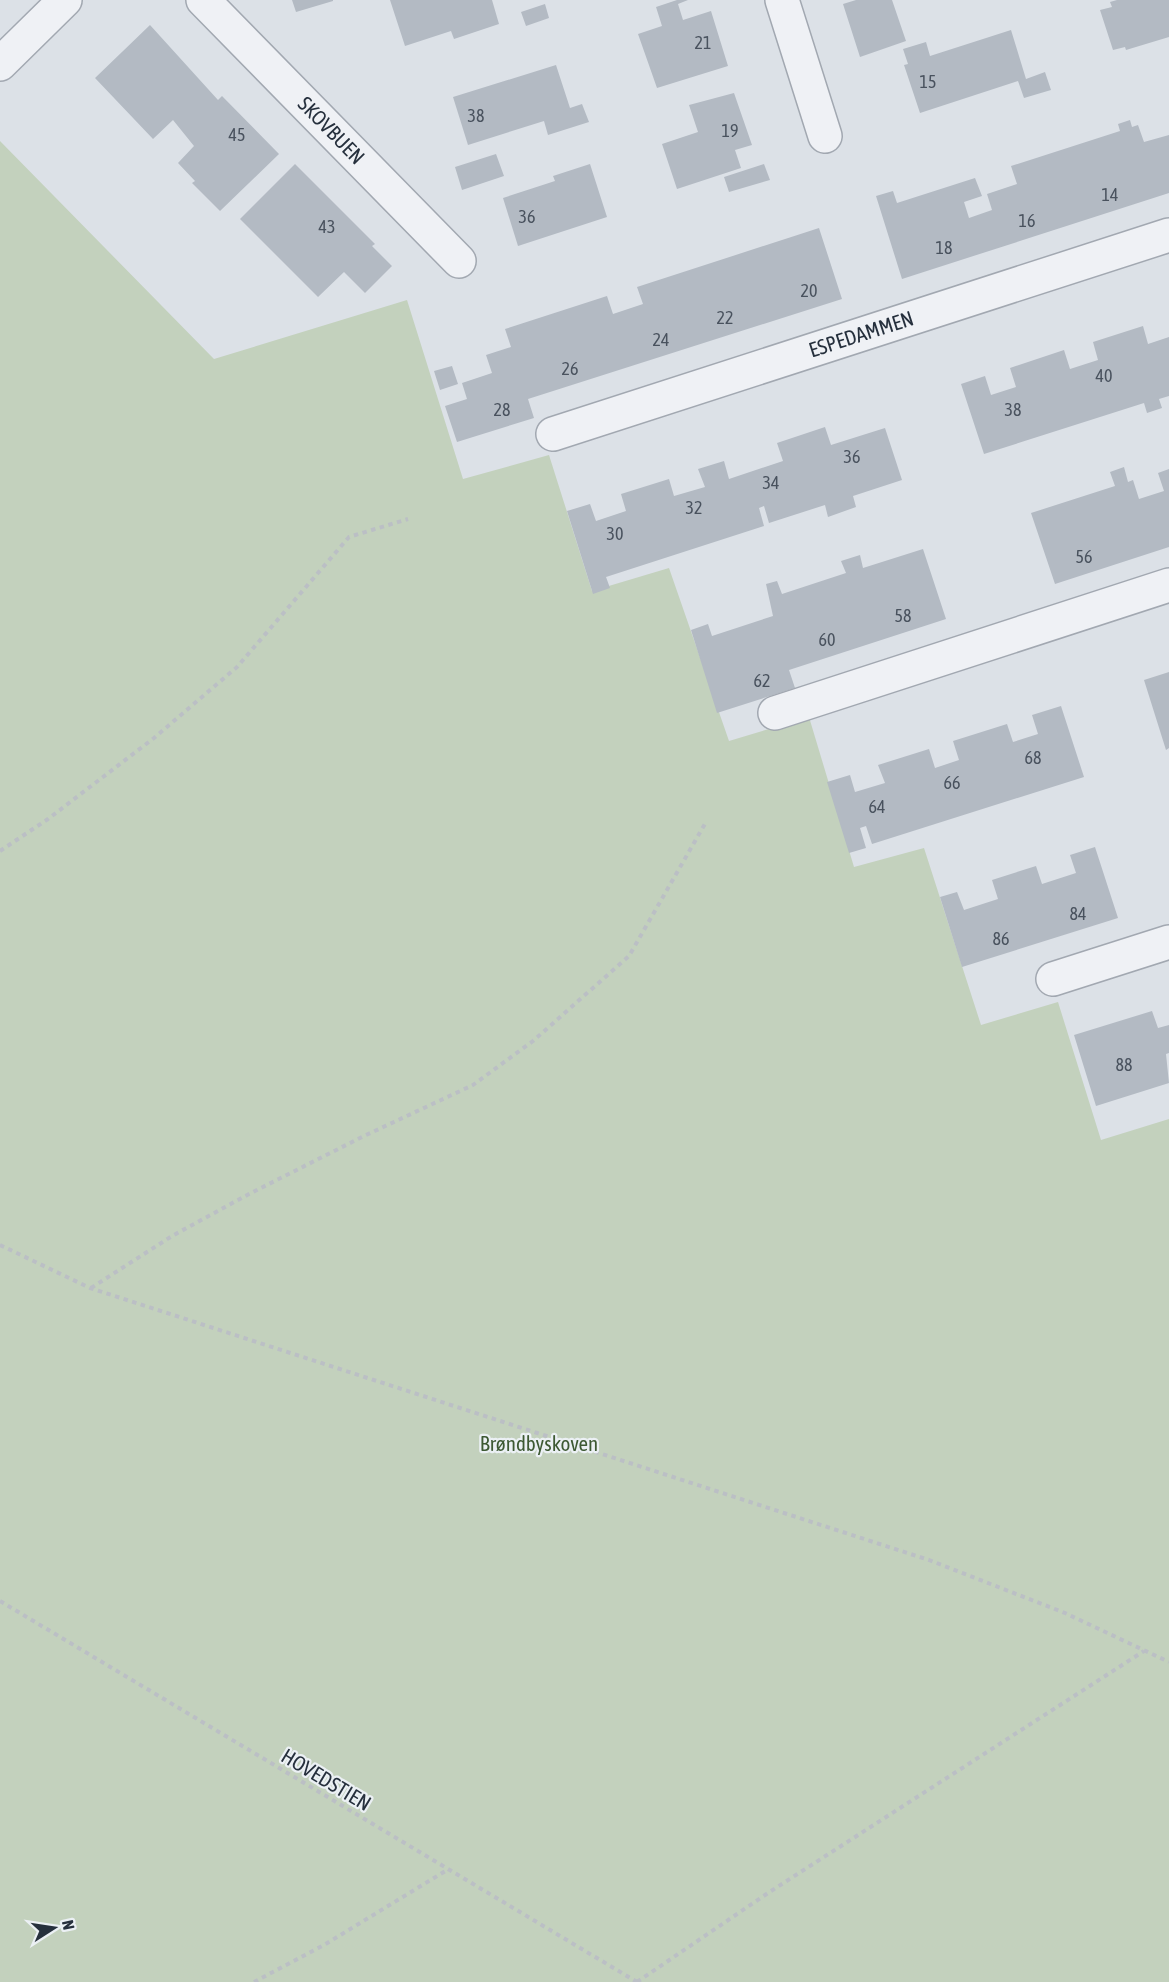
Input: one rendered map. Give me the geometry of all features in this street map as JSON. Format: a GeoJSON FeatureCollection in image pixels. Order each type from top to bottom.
{"type":"FeatureCollection","features":[{"type":"Feature","properties":{"kind":"street"},"geometry":{"type":"LineString","coordinates":[[0,64],[64,0]]}},
{"type":"Feature","properties":{"kind":"street","name":"SKOVBUEN"},"geometry":{"type":"LineString","coordinates":[[203,0],[459,261]]}},
{"type":"Feature","properties":{"kind":"street"},"geometry":{"type":"LineString","coordinates":[[782,0],[825,136]]}},
{"type":"Feature","properties":{"kind":"street","name":"ESPEDAMMEN"},"geometry":{"type":"LineString","coordinates":[[553,434],[1169,236]]}},
{"type":"Feature","properties":{"kind":"street"},"geometry":{"type":"LineString","coordinates":[[775,713],[1169,585]]}},
{"type":"Feature","properties":{"kind":"street"},"geometry":{"type":"LineString","coordinates":[[1053,979],[1169,942]]}},
{"type":"Feature","properties":{"kind":"path"},"geometry":{"type":"LineString","coordinates":[[0,851],[48,819],[154,738],[237,667],[349,537],[408,519]]}},
{"type":"Feature","properties":{"kind":"path"},"geometry":{"type":"LineString","coordinates":[[90,1288],[172,1236],[249,1194],[364,1136],[473,1085],[533,1041],[629,956],[706,822]]}},
{"type":"Feature","properties":{"kind":"path"},"geometry":{"type":"LineString","coordinates":[[0,1245],[90,1288],[929,1560],[1065,1613],[1169,1662]]}},
{"type":"Feature","properties":{"kind":"path","name":"HOVEDSTIEN"},"geometry":{"type":"LineString","coordinates":[[0,1601],[637,1982]]}},
{"type":"Feature","properties":{"kind":"path"},"geometry":{"type":"LineString","coordinates":[[637,1982],[768,1893],[1144,1651]]}},
{"type":"Feature","properties":{"kind":"path"},"geometry":{"type":"LineString","coordinates":[[254,1982],[324,1945],[447,1870]]}},
{"type":"Feature","properties":{"kind":"green space","name":"Brøndbyskoven"},"geometry":{"type":"Polygon","coordinates":[[[0,141],[214,359],[407,300],[463,479],[549,455],[592,591],[669,568],[729,741],[809,717],[854,867],[924,848],[981,1025],[1058,1002],[1101,1140],[1169,1119],[1169,1982],[0,1982],[0,141]]]}},
{"type":"Feature","properties":{"kind":"building"},"geometry":{"type":"Polygon","coordinates":[[[292,0],[333,0],[333,1],[296,12],[292,0]]]}},
{"type":"Feature","properties":{"kind":"building"},"geometry":{"type":"Polygon","coordinates":[[[390,0],[492,0],[499,24],[454,39],[451,31],[405,46],[390,0]]]}},
{"type":"Feature","properties":{"kind":"building"},"geometry":{"type":"Polygon","coordinates":[[[677,0],[688,0],[678,4],[683,20],[711,11],[728,66],[657,88],[638,34],[662,26],[656,7],[677,0]]]}},
{"type":"Feature","properties":{"kind":"building"},"geometry":{"type":"Polygon","coordinates":[[[856,0],[892,0],[906,41],[860,57],[843,4],[856,0]]]}},
{"type":"Feature","properties":{"kind":"building"},"geometry":{"type":"Polygon","coordinates":[[[1169,0],[1169,37],[1126,50],[1125,47],[1113,50],[1100,10],[1112,7],[1110,2],[1169,0]]]}},
{"type":"Feature","properties":{"kind":"building"},"geometry":{"type":"Polygon","coordinates":[[[545,4],[549,18],[526,26],[521,12],[545,4]]]}},
{"type":"Feature","properties":{"kind":"building"},"geometry":{"type":"Polygon","coordinates":[[[150,25],[218,100],[222,96],[279,154],[220,211],[192,183],[195,181],[178,163],[194,146],[173,120],[153,139],[95,78],[150,25]]]}},
{"type":"Feature","properties":{"kind":"building"},"geometry":{"type":"Polygon","coordinates":[[[1011,30],[1026,79],[1045,72],[1051,90],[1024,98],[1018,81],[920,113],[904,65],[908,64],[903,49],[926,42],[930,56],[1011,30]]]}},
{"type":"Feature","properties":{"kind":"building"},"geometry":{"type":"Polygon","coordinates":[[[556,65],[570,108],[582,104],[589,122],[548,135],[544,121],[468,145],[453,97],[556,65]]]}},
{"type":"Feature","properties":{"kind":"building"},"geometry":{"type":"Polygon","coordinates":[[[734,93],[752,145],[735,150],[741,168],[677,189],[662,144],[698,132],[689,105],[734,93]]]}},
{"type":"Feature","properties":{"kind":"building"},"geometry":{"type":"Polygon","coordinates":[[[1130,120],[1132,127],[1138,125],[1144,142],[1169,135],[1169,193],[902,279],[876,196],[893,191],[897,203],[975,178],[982,196],[964,202],[969,218],[992,210],[987,194],[1017,184],[1011,166],[1120,131],[1118,124],[1130,120]]]}},
{"type":"Feature","properties":{"kind":"building"},"geometry":{"type":"Polygon","coordinates":[[[496,154],[504,176],[462,190],[455,167],[496,154]]]}},
{"type":"Feature","properties":{"kind":"building"},"geometry":{"type":"Polygon","coordinates":[[[295,164],[375,244],[372,246],[392,266],[365,293],[344,272],[318,297],[240,219],[295,164]]]}},
{"type":"Feature","properties":{"kind":"building"},"geometry":{"type":"Polygon","coordinates":[[[590,164],[607,217],[518,246],[503,198],[555,181],[553,176],[590,164]]]}},
{"type":"Feature","properties":{"kind":"building"},"geometry":{"type":"Polygon","coordinates":[[[764,164],[770,180],[729,192],[724,177],[764,164]]]}},
{"type":"Feature","properties":{"kind":"building"},"geometry":{"type":"Polygon","coordinates":[[[819,228],[842,299],[528,399],[534,418],[457,442],[445,406],[467,399],[462,383],[492,373],[486,355],[511,347],[505,329],[607,296],[613,314],[643,304],[637,287],[819,228]]]}},
{"type":"Feature","properties":{"kind":"building"},"geometry":{"type":"Polygon","coordinates":[[[1143,326],[1148,344],[1169,337],[1169,396],[1159,399],[1162,408],[1147,413],[1144,403],[984,454],[961,384],[985,376],[991,395],[1016,387],[1010,368],[1064,350],[1070,369],[1098,360],[1093,342],[1143,326]]]}},
{"type":"Feature","properties":{"kind":"building"},"geometry":{"type":"Polygon","coordinates":[[[452,366],[458,384],[440,390],[434,371],[452,366]]]}},
{"type":"Feature","properties":{"kind":"building"},"geometry":{"type":"Polygon","coordinates":[[[825,427],[831,445],[885,428],[902,480],[853,496],[856,507],[828,517],[825,505],[769,523],[764,506],[759,508],[764,526],[606,577],[610,588],[593,594],[567,511],[590,504],[596,521],[626,511],[621,494],[669,479],[674,496],[705,487],[698,469],[724,461],[729,479],[783,461],[777,443],[825,427]]]}},
{"type":"Feature","properties":{"kind":"building"},"geometry":{"type":"Polygon","coordinates":[[[1124,467],[1128,482],[1133,480],[1139,499],[1164,491],[1158,473],[1169,469],[1169,547],[1055,584],[1031,513],[1115,486],[1110,472],[1124,467]]]}},
{"type":"Feature","properties":{"kind":"building"},"geometry":{"type":"Polygon","coordinates":[[[923,549],[946,619],[789,670],[795,688],[717,713],[691,630],[708,624],[712,636],[773,616],[766,584],[777,581],[782,594],[846,573],[841,561],[860,555],[863,568],[923,549]]]}},
{"type":"Feature","properties":{"kind":"building"},"geometry":{"type":"Polygon","coordinates":[[[1169,672],[1169,748],[1166,750],[1144,680],[1169,672]]]}},
{"type":"Feature","properties":{"kind":"building"},"geometry":{"type":"Polygon","coordinates":[[[1061,706],[1084,777],[872,844],[866,826],[860,828],[866,848],[849,853],[827,782],[850,775],[855,792],[885,783],[878,765],[929,749],[935,768],[959,760],[953,741],[1007,724],[1013,742],[1038,734],[1032,715],[1061,706]]]}},
{"type":"Feature","properties":{"kind":"building"},"geometry":{"type":"Polygon","coordinates":[[[1095,847],[1118,918],[962,967],[940,897],[957,892],[964,910],[998,899],[992,880],[1036,866],[1042,884],[1076,873],[1070,855],[1095,847]]]}},
{"type":"Feature","properties":{"kind":"building"},"geometry":{"type":"Polygon","coordinates":[[[1152,1011],[1158,1028],[1169,1025],[1169,1053],[1166,1054],[1169,1083],[1096,1106],[1074,1035],[1152,1011]]]}}]}
